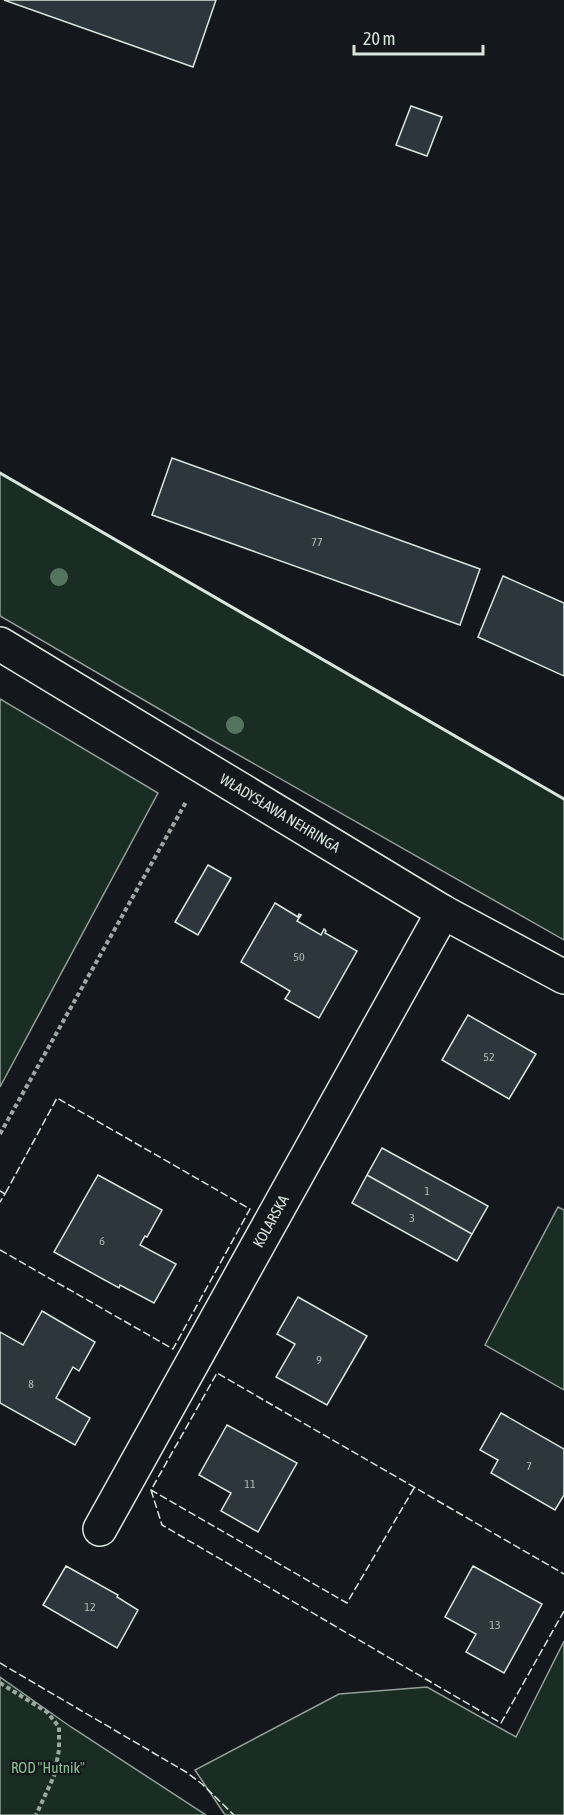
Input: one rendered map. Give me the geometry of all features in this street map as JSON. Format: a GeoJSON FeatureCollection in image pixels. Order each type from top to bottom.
{"type":"FeatureCollection","features":[{"type":"Feature","properties":{"kind":"street","name":"WŁADYSŁAWA NEHRINGA"},"geometry":{"type":"LineString","coordinates":[[0,644],[443,912],[564,977]]}},
{"type":"Feature","properties":{"kind":"street","name":"KOLARSKA"},"geometry":{"type":"LineString","coordinates":[[100,1529],[443,912]]}},
{"type":"Feature","properties":{"kind":"path"},"geometry":{"type":"LineString","coordinates":[[0,1134],[205,767]]}},
{"type":"Feature","properties":{"kind":"path"},"geometry":{"type":"LineString","coordinates":[[0,1683],[47,1712],[59,1727],[59,1750],[54,1776],[36,1815]]}},
{"type":"Feature","properties":{"kind":"green space"},"geometry":{"type":"Polygon","coordinates":[[[0,473],[564,799],[564,940],[0,616],[0,473]]]}},
{"type":"Feature","properties":{"kind":"green space"},"geometry":{"type":"Polygon","coordinates":[[[0,699],[158,793],[0,1087],[0,699]]]}},
{"type":"Feature","properties":{"kind":"green space"},"geometry":{"type":"Polygon","coordinates":[[[558,1207],[564,1210],[564,1390],[485,1345],[558,1207]]]}},
{"type":"Feature","properties":{"kind":"green space"},"geometry":{"type":"Polygon","coordinates":[[[564,1641],[564,1815],[225,1815],[195,1770],[339,1694],[427,1687],[516,1737],[564,1641]]]}},
{"type":"Feature","properties":{"kind":"green space","name":"ROD \"Hutnik\""},"geometry":{"type":"Polygon","coordinates":[[[0,1677],[71,1727],[206,1815],[0,1815],[0,1677]]]}},
{"type":"Feature","properties":{"kind":"building"},"geometry":{"type":"Polygon","coordinates":[[[4,0],[216,0],[193,67],[4,0]]]}},
{"type":"Feature","properties":{"kind":"building"},"geometry":{"type":"Polygon","coordinates":[[[411,106],[442,117],[427,156],[396,145],[411,106]]]}},
{"type":"Feature","properties":{"kind":"building"},"geometry":{"type":"Polygon","coordinates":[[[172,458],[480,569],[460,625],[152,515],[172,458]]]}},
{"type":"Feature","properties":{"kind":"building"},"geometry":{"type":"Polygon","coordinates":[[[503,576],[564,603],[564,676],[478,637],[503,576]]]}},
{"type":"Feature","properties":{"kind":"building"},"geometry":{"type":"Polygon","coordinates":[[[208,865],[231,878],[198,935],[175,922],[208,865]]]}},
{"type":"Feature","properties":{"kind":"building"},"geometry":{"type":"Polygon","coordinates":[[[275,903],[298,917],[299,914],[301,915],[297,921],[321,935],[324,929],[325,933],[357,951],[319,1018],[285,999],[290,991],[241,962],[275,903]]]}},
{"type":"Feature","properties":{"kind":"building"},"geometry":{"type":"Polygon","coordinates":[[[468,1015],[536,1054],[509,1099],[442,1060],[468,1015]]]}},
{"type":"Feature","properties":{"kind":"building"},"geometry":{"type":"Polygon","coordinates":[[[382,1148],[488,1206],[472,1234],[367,1175],[382,1148]]]}},
{"type":"Feature","properties":{"kind":"building"},"geometry":{"type":"Polygon","coordinates":[[[98,1175],[162,1210],[140,1245],[176,1264],[154,1303],[120,1285],[119,1288],[54,1252],[98,1175]]]}},
{"type":"Feature","properties":{"kind":"building"},"geometry":{"type":"Polygon","coordinates":[[[367,1175],[472,1234],[457,1261],[352,1203],[367,1175]]]}},
{"type":"Feature","properties":{"kind":"building"},"geometry":{"type":"Polygon","coordinates":[[[298,1297],[367,1336],[327,1405],[276,1377],[295,1344],[277,1334],[298,1297]]]}},
{"type":"Feature","properties":{"kind":"building"},"geometry":{"type":"Polygon","coordinates":[[[42,1311],[95,1342],[79,1371],[73,1367],[56,1398],[90,1418],[75,1445],[0,1403],[0,1332],[23,1345],[42,1311]]]}},
{"type":"Feature","properties":{"kind":"building"},"geometry":{"type":"Polygon","coordinates":[[[501,1413],[564,1449],[564,1495],[555,1510],[491,1473],[498,1460],[480,1450],[501,1413]]]}},
{"type":"Feature","properties":{"kind":"building"},"geometry":{"type":"Polygon","coordinates":[[[227,1425],[297,1463],[258,1532],[221,1511],[231,1493],[199,1475],[227,1425]]]}},
{"type":"Feature","properties":{"kind":"building"},"geometry":{"type":"Polygon","coordinates":[[[66,1566],[118,1595],[117,1597],[138,1610],[117,1648],[43,1605],[66,1566]]]}},
{"type":"Feature","properties":{"kind":"building"},"geometry":{"type":"Polygon","coordinates":[[[473,1566],[542,1604],[504,1673],[466,1652],[476,1634],[445,1617],[473,1566]]]}},
{"type":"Feature","properties":{"kind":"fence"},"geometry":{"type":"LineString","coordinates":[[0,1250],[173,1349],[250,1209],[57,1098],[5,1194]]}},
{"type":"Feature","properties":{"kind":"fence"},"geometry":{"type":"LineString","coordinates":[[0,1191],[5,1194],[0,1202]]}},
{"type":"Feature","properties":{"kind":"fence"},"geometry":{"type":"LineString","coordinates":[[414,1488],[347,1603],[151,1490],[217,1373],[564,1574]]}},
{"type":"Feature","properties":{"kind":"fence"},"geometry":{"type":"LineString","coordinates":[[151,1490],[162,1525],[501,1723],[564,1611]]}},
{"type":"Feature","properties":{"kind":"fence"},"geometry":{"type":"LineString","coordinates":[[0,1663],[186,1772],[234,1815]]}},
{"type":"Feature","properties":{"kind":"wall"},"geometry":{"type":"LineString","coordinates":[[0,473],[564,799]]}}]}
